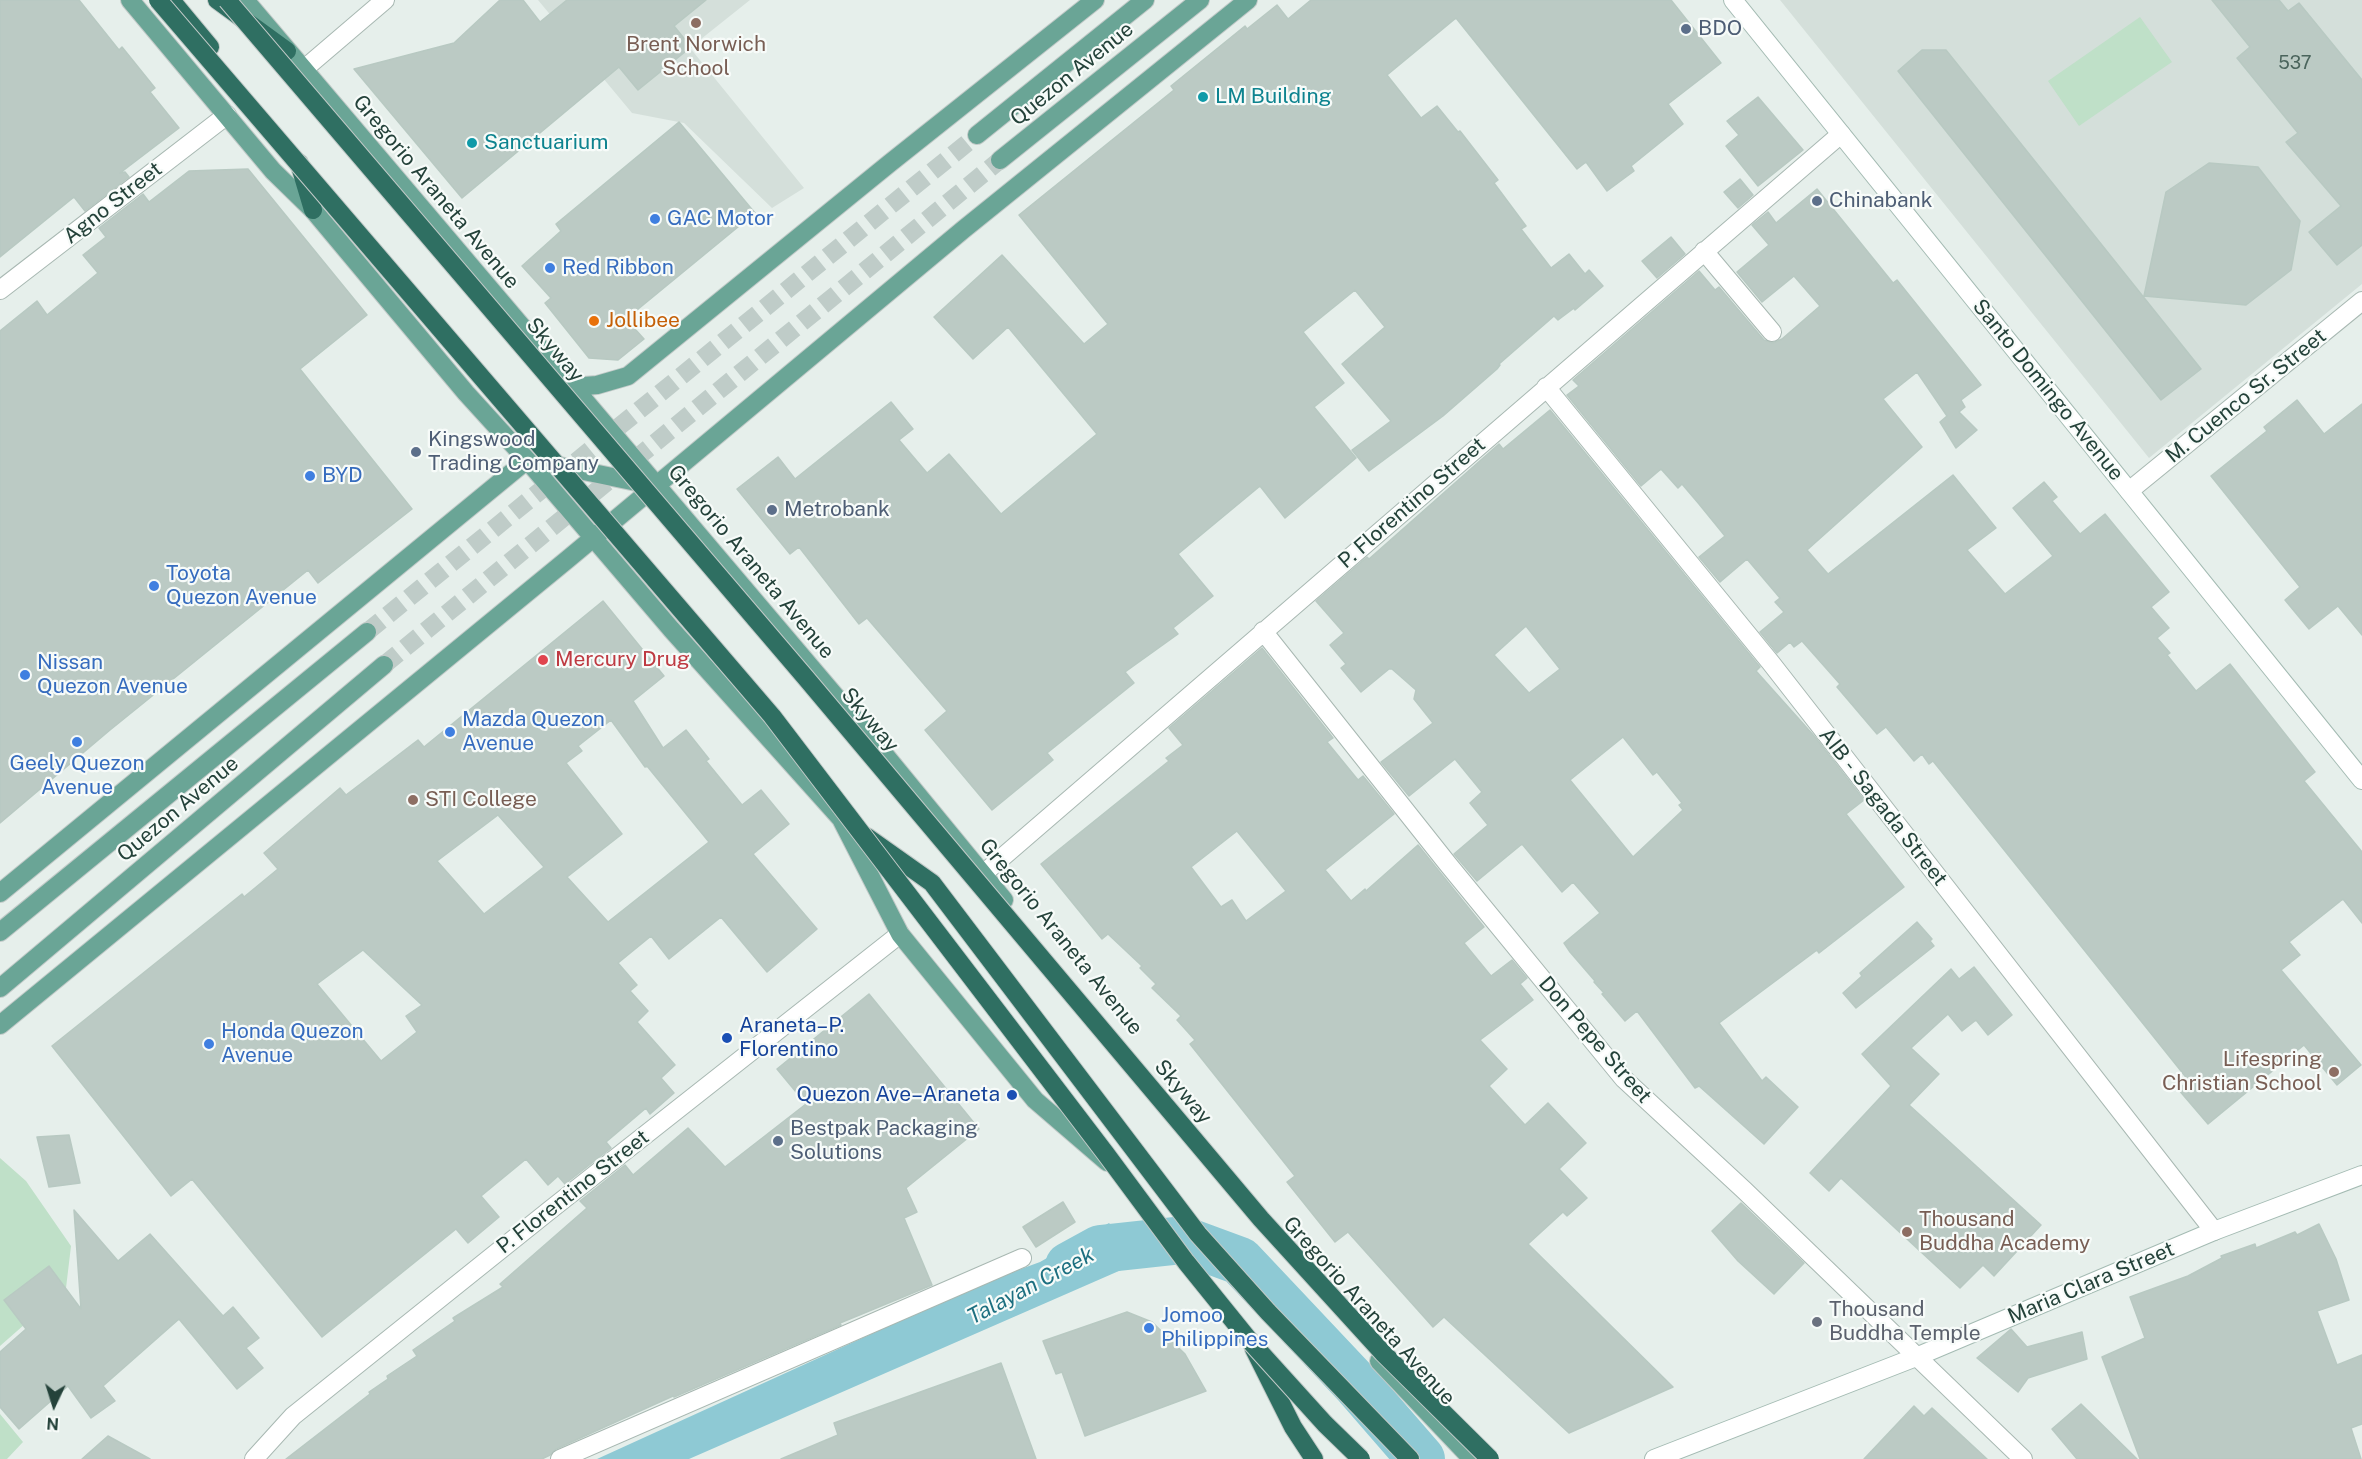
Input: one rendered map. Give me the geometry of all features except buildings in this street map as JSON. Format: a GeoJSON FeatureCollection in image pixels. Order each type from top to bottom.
{"type":"FeatureCollection","features":[{"type":"Feature","properties":{"kind":"highway"},"geometry":{"type":"LineString","coordinates":[[158,0],[772,716],[1186,1262],[1249,1340],[1325,1424],[1361,1459]]}},
{"type":"Feature","properties":{"kind":"highway"},"geometry":{"type":"LineString","coordinates":[[171,0],[296,151],[313,210]]}},
{"type":"Feature","properties":{"kind":"highway"},"geometry":{"type":"LineString","coordinates":[[217,0],[287,51]]}},
{"type":"Feature","properties":{"kind":"highway","name":"Skyway"},"geometry":{"type":"LineString","coordinates":[[227,0],[805,677],[1261,1219],[1383,1353],[1490,1459]]}},
{"type":"Feature","properties":{"kind":"highway"},"geometry":{"type":"LineString","coordinates":[[841,819],[932,883],[1198,1234],[1268,1312],[1410,1459]]}},
{"type":"Feature","properties":{"kind":"highway"},"geometry":{"type":"LineString","coordinates":[[1249,1340],[1293,1427],[1314,1459]]}},
{"type":"Feature","properties":{"kind":"main road"},"geometry":{"type":"LineString","coordinates":[[130,0],[273,171],[313,210],[466,393],[527,460],[671,629],[841,819],[933,915],[1062,1082],[1184,1251],[1303,1392],[1370,1459]]}},
{"type":"Feature","properties":{"kind":"main road","name":"Gregorio Araneta Avenue"},"geometry":{"type":"LineString","coordinates":[[245,0],[983,874],[1335,1314],[1472,1459]]}},
{"type":"Feature","properties":{"kind":"main road"},"geometry":{"type":"LineString","coordinates":[[571,387],[597,384],[628,376],[898,156],[1095,0]]}},
{"type":"Feature","properties":{"kind":"main road","name":"Quezon Avenue"},"geometry":{"type":"LineString","coordinates":[[976,135],[1145,0]]}},
{"type":"Feature","properties":{"kind":"main road","name":"Quezon Avenue"},"geometry":{"type":"LineString","coordinates":[[1000,160],[1200,0]]}},
{"type":"Feature","properties":{"kind":"main road"},"geometry":{"type":"LineString","coordinates":[[0,1025],[657,486],[964,229],[1248,0]]}},
{"type":"Feature","properties":{"kind":"main road"},"geometry":{"type":"LineString","coordinates":[[527,460],[657,486]]}},
{"type":"Feature","properties":{"kind":"main road"},"geometry":{"type":"LineString","coordinates":[[0,893],[527,460]]}},
{"type":"Feature","properties":{"kind":"main road","name":"Quezon Avenue"},"geometry":{"type":"LineString","coordinates":[[0,932],[367,632]]}},
{"type":"Feature","properties":{"kind":"main road","name":"Quezon Avenue"},"geometry":{"type":"LineString","coordinates":[[0,988],[384,665]]}},
{"type":"Feature","properties":{"kind":"main road"},"geometry":{"type":"LineString","coordinates":[[841,819],[900,934],[1035,1100],[1139,1191]]}},
{"type":"Feature","properties":{"kind":"street"},"geometry":{"type":"LineString","coordinates":[[303,70],[385,0]]}},
{"type":"Feature","properties":{"kind":"street","name":"Santo Domingo Avenue"},"geometry":{"type":"LineString","coordinates":[[1733,0],[2362,780]]}},
{"type":"Feature","properties":{"kind":"street","name":"Agno Street"},"geometry":{"type":"LineString","coordinates":[[0,290],[226,115]]}},
{"type":"Feature","properties":{"kind":"street","name":"P. Florentino Street"},"geometry":{"type":"LineString","coordinates":[[983,874],[1841,134]]}},
{"type":"Feature","properties":{"kind":"street"},"geometry":{"type":"LineString","coordinates":[[1704,251],[1772,332]]}},
{"type":"Feature","properties":{"kind":"street","name":"M. Cuenco Sr. Street"},"geometry":{"type":"LineString","coordinates":[[2129,491],[2362,301]]}},
{"type":"Feature","properties":{"kind":"street","name":"AIB - Sagada Street"},"geometry":{"type":"LineString","coordinates":[[1546,387],[1771,663],[2214,1231]]}},
{"type":"Feature","properties":{"kind":"street","name":"Don Pepe Street"},"geometry":{"type":"LineString","coordinates":[[1263,631],[1447,863],[1623,1079],[1744,1190],[2023,1459]]}},
{"type":"Feature","properties":{"kind":"street","name":"P. Florentino Street"},"geometry":{"type":"LineString","coordinates":[[254,1459],[302,1409],[900,934]]}},
{"type":"Feature","properties":{"kind":"street","name":"Maria Clara Street"},"geometry":{"type":"LineString","coordinates":[[1654,1459],[1916,1357],[2214,1231],[2362,1175]]}},
{"type":"Feature","properties":{"kind":"street"},"geometry":{"type":"LineString","coordinates":[[560,1459],[1022,1258]]}},
{"type":"Feature","properties":{"kind":"shaded area"},"geometry":{"type":"Polygon","coordinates":[[[538,0],[651,0],[804,188],[772,208],[684,123],[632,113],[538,0]]]}},
{"type":"Feature","properties":{"kind":"shaded area","name":"Brent Norwich School"},"geometry":{"type":"Polygon","coordinates":[[[653,0],[750,0],[691,47],[653,0]]]}},
{"type":"Feature","properties":{"kind":"shaded area"},"geometry":{"type":"Polygon","coordinates":[[[1780,0],[2362,0],[2362,284],[2149,458],[1780,0]]]}},
{"type":"Feature","properties":{"kind":"green space"},"geometry":{"type":"Polygon","coordinates":[[[2140,17],[2172,62],[2079,126],[2048,81],[2140,17]]]}},
{"type":"Feature","properties":{"kind":"green space"},"geometry":{"type":"Polygon","coordinates":[[[0,1158],[26,1181],[71,1246],[66,1288],[0,1346],[0,1158]]]}},
{"type":"Feature","properties":{"kind":"green space"},"geometry":{"type":"Polygon","coordinates":[[[0,1414],[23,1442],[7,1459],[0,1459],[0,1414]]]}},
{"type":"Feature","properties":{"kind":"water"},"geometry":{"type":"Polygon","coordinates":[[[1109,1223],[1144,1260],[689,1459],[597,1459],[983,1283],[1040,1262],[1109,1223]]]}},
{"type":"Feature","properties":{"kind":"waterway","name":"Talayan Creek"},"geometry":{"type":"LineString","coordinates":[[1069,1266],[1100,1249],[1183,1240],[1240,1261],[1356,1384],[1421,1459]]}},
{"type":"Feature","properties":{"kind":"tunnel"},"geometry":{"type":"LineString","coordinates":[[367,632],[977,135]]}},
{"type":"Feature","properties":{"kind":"tunnel"},"geometry":{"type":"LineString","coordinates":[[384,665],[1000,160]]}},
{"type":"Feature","properties":{"kind":"place","name":"Brent Norwich School"},"geometry":{"type":"Point","coordinates":[696,23]}},
{"type":"Feature","properties":{"kind":"place","name":"BDO"},"geometry":{"type":"Point","coordinates":[1686,29]}},
{"type":"Feature","properties":{"kind":"place","name":"LM Building"},"geometry":{"type":"Point","coordinates":[1203,97]}},
{"type":"Feature","properties":{"kind":"place","name":"Sanctuarium"},"geometry":{"type":"Point","coordinates":[472,143]}},
{"type":"Feature","properties":{"kind":"place","name":"Chinabank"},"geometry":{"type":"Point","coordinates":[1817,201]}},
{"type":"Feature","properties":{"kind":"place","name":"GAC Motor"},"geometry":{"type":"Point","coordinates":[655,219]}},
{"type":"Feature","properties":{"kind":"place","name":"Red Ribbon"},"geometry":{"type":"Point","coordinates":[550,268]}},
{"type":"Feature","properties":{"kind":"place","name":"Jollibee"},"geometry":{"type":"Point","coordinates":[594,321]}},
{"type":"Feature","properties":{"kind":"place","name":"Kingswood Trading Company"},"geometry":{"type":"Point","coordinates":[416,452]}},
{"type":"Feature","properties":{"kind":"place","name":"BYD"},"geometry":{"type":"Point","coordinates":[310,476]}},
{"type":"Feature","properties":{"kind":"place","name":"Metrobank"},"geometry":{"type":"Point","coordinates":[772,510]}},
{"type":"Feature","properties":{"kind":"place","name":"Toyota Quezon Avenue"},"geometry":{"type":"Point","coordinates":[154,586]}},
{"type":"Feature","properties":{"kind":"place","name":"Mercury Drug"},"geometry":{"type":"Point","coordinates":[543,660]}},
{"type":"Feature","properties":{"kind":"place","name":"Nissan Quezon Avenue"},"geometry":{"type":"Point","coordinates":[25,675]}},
{"type":"Feature","properties":{"kind":"place","name":"Mazda Quezon Avenue"},"geometry":{"type":"Point","coordinates":[450,732]}},
{"type":"Feature","properties":{"kind":"place","name":"Geely Quezon Avenue"},"geometry":{"type":"Point","coordinates":[77,742]}},
{"type":"Feature","properties":{"kind":"place","name":"STI College"},"geometry":{"type":"Point","coordinates":[413,800]}},
{"type":"Feature","properties":{"kind":"place","name":"Araneta–P. Florentino"},"geometry":{"type":"Point","coordinates":[727,1038]}},
{"type":"Feature","properties":{"kind":"place","name":"Honda Quezon Avenue"},"geometry":{"type":"Point","coordinates":[209,1044]}},
{"type":"Feature","properties":{"kind":"place","name":"Lifespring Christian School"},"geometry":{"type":"Point","coordinates":[2334,1072]}},
{"type":"Feature","properties":{"kind":"place","name":"Quezon Ave–Araneta"},"geometry":{"type":"Point","coordinates":[1012,1095]}},
{"type":"Feature","properties":{"kind":"place","name":"Bestpak Packaging Solutions"},"geometry":{"type":"Point","coordinates":[778,1141]}},
{"type":"Feature","properties":{"kind":"place","name":"Thousand Buddha Academy"},"geometry":{"type":"Point","coordinates":[1907,1232]}},
{"type":"Feature","properties":{"kind":"place","name":"Thousand Buddha Temple"},"geometry":{"type":"Point","coordinates":[1817,1322]}},
{"type":"Feature","properties":{"kind":"place","name":"Jomoo Philippines"},"geometry":{"type":"Point","coordinates":[1149,1328]}}]}
